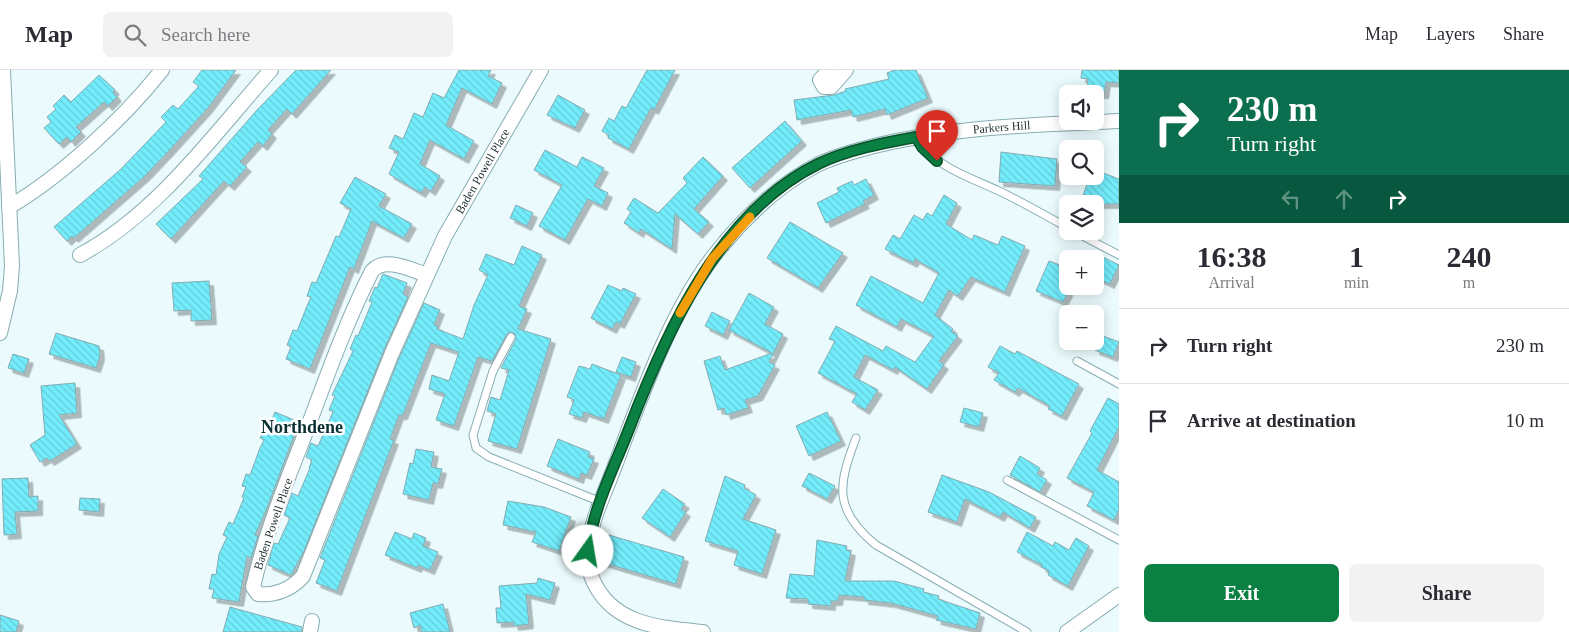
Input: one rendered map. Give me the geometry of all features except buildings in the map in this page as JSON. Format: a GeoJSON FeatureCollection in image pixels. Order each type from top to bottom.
{"type":"FeatureCollection","features":[{"type":"Feature","properties":{"kind":"street"},"geometry":{"type":"LineString","coordinates":[[0,333],[10,292],[12,266],[3,70]]}},
{"type":"Feature","properties":{"kind":"street"},"geometry":{"type":"LineString","coordinates":[[8,207],[38,189],[60,172],[134,102],[162,70]]}},
{"type":"Feature","properties":{"kind":"street"},"geometry":{"type":"LineString","coordinates":[[80,255],[116,232],[152,201],[271,70]]}},
{"type":"Feature","properties":{"kind":"street","name":"Baden Powell Place"},"geometry":{"type":"LineString","coordinates":[[427,275],[384,263],[372,271],[347,325],[291,472],[257,570],[253,587],[255,592],[263,595],[283,591],[303,576],[388,362],[445,236],[541,70]]}},
{"type":"Feature","properties":{"kind":"street"},"geometry":{"type":"LineString","coordinates":[[829,70],[820,80],[824,87],[831,87],[846,70]]}},
{"type":"Feature","properties":{"kind":"street","name":"Parkers Hill"},"geometry":{"type":"LineString","coordinates":[[703,632],[654,627],[630,619],[616,609],[602,593],[593,580],[587,561],[589,540],[601,502],[635,412],[674,323],[712,259],[736,230],[794,178],[818,164],[852,152],[916,137],[1007,126],[1119,121]]}},
{"type":"Feature","properties":{"kind":"street"},"geometry":{"type":"LineString","coordinates":[[1067,632],[1119,595]]}},
{"type":"Feature","properties":{"kind":"lane"},"geometry":{"type":"LineString","coordinates":[[916,137],[928,154],[947,168],[997,190],[1059,223]]}},
{"type":"Feature","properties":{"kind":"lane"},"geometry":{"type":"LineString","coordinates":[[1090,240],[1119,255]]}},
{"type":"Feature","properties":{"kind":"lane"},"geometry":{"type":"LineString","coordinates":[[511,337],[493,372],[478,417],[473,435],[476,448],[489,457],[601,502]]}},
{"type":"Feature","properties":{"kind":"lane"},"geometry":{"type":"LineString","coordinates":[[1077,361],[1119,384]]}},
{"type":"Feature","properties":{"kind":"lane"},"geometry":{"type":"LineString","coordinates":[[856,438],[844,470],[841,489],[843,502],[849,514],[867,537],[876,545],[1027,632]]}},
{"type":"Feature","properties":{"kind":"lane"},"geometry":{"type":"LineString","coordinates":[[1007,480],[1119,540]]}},
{"type":"Feature","properties":{"kind":"slow traffic"},"geometry":{"type":"LineString","coordinates":[[680,313],[712,259],[736,230],[750,217]]}},
{"type":"Feature","properties":{"kind":"district","name":"Northdene"},"geometry":{"type":"Point","coordinates":[302,427]}},
{"type":"Feature","properties":{"kind":"route"},"geometry":{"type":"LineString","coordinates":[[588,551],[589,540],[601,502],[635,412],[674,323],[712,259],[736,230],[794,178],[818,164],[852,152],[916,137],[928,154],[937,161]]}}]}
